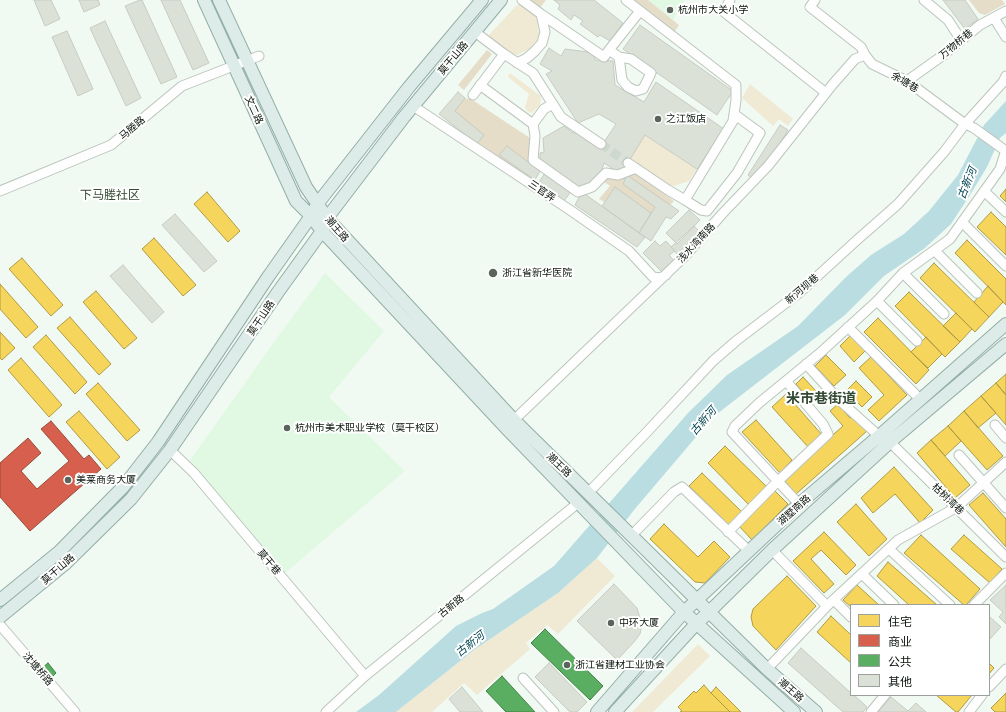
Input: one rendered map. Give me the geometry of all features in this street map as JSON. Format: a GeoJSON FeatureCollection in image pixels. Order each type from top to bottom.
{"type":"FeatureCollection","features":[{"type":"Feature","properties":{"kind":"main road","name":"文二路"},"geometry":{"type":"LineString","coordinates":[[204,0],[296,201],[311,216]]}},
{"type":"Feature","properties":{"kind":"main road","name":"文二路"},"geometry":{"type":"LineString","coordinates":[[219,0],[306,187],[318,203]]}},
{"type":"Feature","properties":{"kind":"main road","name":"莫干山路"},"geometry":{"type":"LineString","coordinates":[[0,600],[60,552],[123,487],[158,442],[268,277],[311,216],[318,203],[409,87],[482,0]]}},
{"type":"Feature","properties":{"kind":"main road","name":"莫干山路"},"geometry":{"type":"LineString","coordinates":[[0,617],[66,564],[131,499],[170,450],[278,292],[322,231],[327,218],[413,106],[501,0]]}},
{"type":"Feature","properties":{"kind":"main road","name":"潮王路"},"geometry":{"type":"LineString","coordinates":[[318,203],[327,218],[514,420],[767,669],[816,712]]}},
{"type":"Feature","properties":{"kind":"main road","name":"潮王路"},"geometry":{"type":"LineString","coordinates":[[311,216],[322,231],[501,423],[684,612],[794,712]]}},
{"type":"Feature","properties":{"kind":"main road","name":"湖墅南路"},"geometry":{"type":"LineString","coordinates":[[615,712],[696,624],[710,612],[884,439],[920,399],[1006,324]]}},
{"type":"Feature","properties":{"kind":"main road","name":"湖墅南路"},"geometry":{"type":"LineString","coordinates":[[597,712],[684,612],[799,504],[1006,344]]}},
{"type":"Feature","properties":{"kind":"street"},"geometry":{"type":"LineString","coordinates":[[522,0],[604,57],[640,11]]}},
{"type":"Feature","properties":{"kind":"street"},"geometry":{"type":"LineString","coordinates":[[626,0],[736,85],[736,100],[733,121],[685,200]]}},
{"type":"Feature","properties":{"kind":"street"},"geometry":{"type":"LineString","coordinates":[[730,0],[724,12],[826,93]]}},
{"type":"Feature","properties":{"kind":"street"},"geometry":{"type":"LineString","coordinates":[[928,1],[948,20],[961,40]]}},
{"type":"Feature","properties":{"kind":"street","name":"余塘巷"},"geometry":{"type":"LineString","coordinates":[[813,4],[860,47],[864,55],[872,64],[907,81],[965,124],[974,128],[1006,150]]}},
{"type":"Feature","properties":{"kind":"street"},"geometry":{"type":"LineString","coordinates":[[517,63],[527,58],[542,43],[545,32],[541,14]]}},
{"type":"Feature","properties":{"kind":"street"},"geometry":{"type":"LineString","coordinates":[[1001,14],[1006,37]]}},
{"type":"Feature","properties":{"kind":"street","name":"万物桥巷"},"geometry":{"type":"LineString","coordinates":[[907,81],[980,25],[1001,14]]}},
{"type":"Feature","properties":{"kind":"street"},"geometry":{"type":"LineString","coordinates":[[475,32],[504,54],[533,73],[561,117],[601,144]]}},
{"type":"Feature","properties":{"kind":"street"},"geometry":{"type":"LineString","coordinates":[[609,50],[619,57]]}},
{"type":"Feature","properties":{"kind":"street"},"geometry":{"type":"LineString","coordinates":[[473,95],[504,54]]}},
{"type":"Feature","properties":{"kind":"street","name":"浅水湾南路"},"geometry":{"type":"LineString","coordinates":[[514,420],[685,256],[723,213],[768,166],[855,59],[864,55]]}},
{"type":"Feature","properties":{"kind":"street","name":"马塍路"},"geometry":{"type":"LineString","coordinates":[[0,191],[111,145],[182,86],[259,56]]}},
{"type":"Feature","properties":{"kind":"street","name":"新河坝巷"},"geometry":{"type":"LineString","coordinates":[[588,493],[713,361],[736,341],[799,293],[898,204],[944,152],[965,124],[1003,82],[1006,76]]}},
{"type":"Feature","properties":{"kind":"street"},"geometry":{"type":"LineString","coordinates":[[480,85],[533,124],[535,136],[533,160],[578,192],[592,186],[606,173],[618,175],[632,165],[668,190],[701,210],[707,211],[737,173],[760,133],[734,114]]}},
{"type":"Feature","properties":{"kind":"street"},"geometry":{"type":"LineString","coordinates":[[533,124],[544,110],[553,104]]}},
{"type":"Feature","properties":{"kind":"street","name":"三官弄"},"geometry":{"type":"LineString","coordinates":[[413,106],[629,251],[653,277],[660,278],[666,274]]}},
{"type":"Feature","properties":{"kind":"street"},"geometry":{"type":"LineString","coordinates":[[799,504],[732,432],[735,426],[877,301],[903,273],[950,239],[1000,169],[1006,150]]}},
{"type":"Feature","properties":{"kind":"street"},"geometry":{"type":"LineString","coordinates":[[984,190],[1006,212]]}},
{"type":"Feature","properties":{"kind":"street"},"geometry":{"type":"LineString","coordinates":[[962,222],[1006,266]]}},
{"type":"Feature","properties":{"kind":"street"},"geometry":{"type":"LineString","coordinates":[[935,251],[977,292]]}},
{"type":"Feature","properties":{"kind":"street"},"geometry":{"type":"LineString","coordinates":[[903,273],[944,314]]}},
{"type":"Feature","properties":{"kind":"street"},"geometry":{"type":"LineString","coordinates":[[877,301],[917,341]]}},
{"type":"Feature","properties":{"kind":"street"},"geometry":{"type":"LineString","coordinates":[[848,327],[920,399]]}},
{"type":"Feature","properties":{"kind":"street","name":"枯树湾巷"},"geometry":{"type":"LineString","coordinates":[[806,364],[838,399],[884,439],[957,507],[1006,556]]}},
{"type":"Feature","properties":{"kind":"street"},"geometry":{"type":"LineString","coordinates":[[728,532],[777,482],[828,434],[823,424],[786,381]]}},
{"type":"Feature","properties":{"kind":"street"},"geometry":{"type":"LineString","coordinates":[[995,425],[1006,438]]}},
{"type":"Feature","properties":{"kind":"street","name":"莫干巷"},"geometry":{"type":"LineString","coordinates":[[170,450],[194,473],[365,676]]}},
{"type":"Feature","properties":{"kind":"street"},"geometry":{"type":"LineString","coordinates":[[959,455],[1006,508]]}},
{"type":"Feature","properties":{"kind":"street"},"geometry":{"type":"LineString","coordinates":[[767,669],[831,603],[898,540],[957,507],[1006,462]]}},
{"type":"Feature","properties":{"kind":"street"},"geometry":{"type":"LineString","coordinates":[[627,532],[682,487],[749,551]]}},
{"type":"Feature","properties":{"kind":"street","name":"古新路"},"geometry":{"type":"LineString","coordinates":[[326,712],[365,676],[578,503]]}},
{"type":"Feature","properties":{"kind":"street"},"geometry":{"type":"LineString","coordinates":[[889,549],[949,604]]}},
{"type":"Feature","properties":{"kind":"street"},"geometry":{"type":"LineString","coordinates":[[772,550],[831,603],[850,616]]}},
{"type":"Feature","properties":{"kind":"street"},"geometry":{"type":"LineString","coordinates":[[975,604],[1006,573]]}},
{"type":"Feature","properties":{"kind":"street"},"geometry":{"type":"LineString","coordinates":[[862,574],[893,604]]}},
{"type":"Feature","properties":{"kind":"street","name":"沈塘桥路"},"geometry":{"type":"LineString","coordinates":[[0,625],[75,712]]}},
{"type":"Feature","properties":{"kind":"street"},"geometry":{"type":"LineString","coordinates":[[990,686],[1006,669]]}},
{"type":"Feature","properties":{"kind":"street"},"geometry":{"type":"LineString","coordinates":[[523,678],[554,712]]}},
{"type":"Feature","properties":{"kind":"street"},"geometry":{"type":"LineString","coordinates":[[871,712],[883,696]]}},
{"type":"Feature","properties":{"kind":"street"},"geometry":{"type":"LineString","coordinates":[[969,712],[981,696]]}},
{"type":"Feature","properties":{"kind":"shaded area"},"geometry":{"type":"Polygon","coordinates":[[[529,0],[546,0],[539,9],[529,0]]]}},
{"type":"Feature","properties":{"kind":"shaded area"},"geometry":{"type":"Polygon","coordinates":[[[629,0],[648,0],[679,25],[673,34],[629,0]]]}},
{"type":"Feature","properties":{"kind":"shaded area","name":"杭州市大关小学"},"geometry":{"type":"Polygon","coordinates":[[[648,0],[685,0],[673,20],[648,0]]]}},
{"type":"Feature","properties":{"kind":"shaded area"},"geometry":{"type":"Polygon","coordinates":[[[969,0],[1002,0],[1005,4],[985,15],[979,13],[969,0]]]}},
{"type":"Feature","properties":{"kind":"shaded area"},"geometry":{"type":"Polygon","coordinates":[[[521,3],[536,16],[539,34],[537,41],[531,48],[517,55],[509,55],[492,41],[489,35],[515,7],[521,3]]]}},
{"type":"Feature","properties":{"kind":"shaded area"},"geometry":{"type":"Polygon","coordinates":[[[487,50],[492,54],[464,90],[458,85],[487,50]]]}},
{"type":"Feature","properties":{"kind":"shaded area"},"geometry":{"type":"Polygon","coordinates":[[[510,73],[541,96],[540,105],[532,113],[528,112],[525,107],[529,94],[508,77],[510,73]]]}},
{"type":"Feature","properties":{"kind":"shaded area"},"geometry":{"type":"Polygon","coordinates":[[[750,84],[793,119],[788,126],[779,119],[773,126],[742,98],[750,84]]]}},
{"type":"Feature","properties":{"kind":"shaded area"},"geometry":{"type":"Polygon","coordinates":[[[461,98],[471,99],[539,144],[535,171],[527,177],[445,119],[461,98]]]}},
{"type":"Feature","properties":{"kind":"shaded area"},"geometry":{"type":"Polygon","coordinates":[[[645,135],[697,169],[689,181],[674,186],[667,184],[630,159],[645,135]]]}},
{"type":"Feature","properties":{"kind":"shaded area"},"geometry":{"type":"Polygon","coordinates":[[[634,172],[674,201],[655,221],[617,193],[608,204],[599,199],[610,186],[603,181],[610,174],[634,172]]]}},
{"type":"Feature","properties":{"kind":"shaded area","name":"杭州市美术职业学校（莫干校区）"},"geometry":{"type":"Polygon","coordinates":[[[325,273],[384,331],[329,397],[405,471],[285,573],[190,460],[325,273]]]}},
{"type":"Feature","properties":{"kind":"shaded area"},"geometry":{"type":"Polygon","coordinates":[[[597,558],[615,576],[558,634],[547,625],[526,643],[530,649],[477,695],[464,683],[432,712],[396,712],[474,650],[558,593],[597,558]]]}},
{"type":"Feature","properties":{"kind":"shaded area"},"geometry":{"type":"Polygon","coordinates":[[[698,644],[710,656],[653,712],[632,712],[698,644]]]}},
{"type":"Feature","properties":{"kind":"water","name":"古新河"},"geometry":{"type":"Polygon","coordinates":[[[1006,101],[1006,133],[1000,138],[987,167],[951,224],[925,248],[884,276],[845,315],[713,417],[634,510],[597,558],[558,593],[474,650],[396,712],[356,712],[379,695],[456,626],[493,609],[554,566],[688,413],[727,375],[798,326],[846,277],[871,255],[904,234],[929,211],[958,175],[984,125],[1006,101]]]}},
{"type":"Feature","properties":{"kind":"building: 住宅"},"geometry":{"type":"Polygon","coordinates":[[[1006,189],[1006,202],[1000,196],[1006,189]]]}},
{"type":"Feature","properties":{"kind":"building: 住宅"},"geometry":{"type":"Polygon","coordinates":[[[207,192],[240,231],[228,242],[194,204],[207,192]]]}},
{"type":"Feature","properties":{"kind":"building: 住宅"},"geometry":{"type":"Polygon","coordinates":[[[991,212],[1006,227],[1006,255],[977,227],[991,212]]]}},
{"type":"Feature","properties":{"kind":"building: 住宅"},"geometry":{"type":"Polygon","coordinates":[[[154,238],[196,285],[183,296],[142,249],[154,238]]]}},
{"type":"Feature","properties":{"kind":"building: 住宅"},"geometry":{"type":"Polygon","coordinates":[[[967,240],[1006,279],[1006,305],[955,253],[967,240]]]}},
{"type":"Feature","properties":{"kind":"building: 住宅"},"geometry":{"type":"Polygon","coordinates":[[[22,258],[63,305],[51,316],[9,269],[22,258]]]}},
{"type":"Feature","properties":{"kind":"building: 住宅"},"geometry":{"type":"Polygon","coordinates":[[[934,263],[989,317],[975,332],[920,278],[934,263]]]}},
{"type":"Feature","properties":{"kind":"building: 住宅"},"geometry":{"type":"Polygon","coordinates":[[[0,284],[38,327],[26,338],[0,309],[0,284]]]}},
{"type":"Feature","properties":{"kind":"building: 住宅"},"geometry":{"type":"Polygon","coordinates":[[[988,286],[1003,302],[989,317],[974,302],[988,286]]]}},
{"type":"Feature","properties":{"kind":"building: 住宅"},"geometry":{"type":"Polygon","coordinates":[[[96,291],[137,338],[124,349],[83,302],[96,291]]]}},
{"type":"Feature","properties":{"kind":"building: 住宅"},"geometry":{"type":"Polygon","coordinates":[[[909,292],[960,342],[945,357],[895,306],[909,292]]]}},
{"type":"Feature","properties":{"kind":"building: 住宅"},"geometry":{"type":"Polygon","coordinates":[[[956,313],[972,329],[960,342],[943,326],[956,313]]]}},
{"type":"Feature","properties":{"kind":"building: 住宅"},"geometry":{"type":"Polygon","coordinates":[[[70,317],[111,364],[99,375],[57,328],[70,317]]]}},
{"type":"Feature","properties":{"kind":"building: 住宅"},"geometry":{"type":"Polygon","coordinates":[[[878,318],[929,370],[916,384],[864,332],[878,318]]]}},
{"type":"Feature","properties":{"kind":"building: 住宅"},"geometry":{"type":"Polygon","coordinates":[[[0,332],[15,348],[2,360],[0,358],[0,332]]]}},
{"type":"Feature","properties":{"kind":"building: 住宅"},"geometry":{"type":"Polygon","coordinates":[[[46,335],[87,382],[75,394],[33,347],[46,335]]]}},
{"type":"Feature","properties":{"kind":"building: 住宅"},"geometry":{"type":"Polygon","coordinates":[[[850,336],[865,351],[854,362],[840,346],[850,336]]]}},
{"type":"Feature","properties":{"kind":"building: 住宅"},"geometry":{"type":"Polygon","coordinates":[[[926,337],[942,354],[928,368],[911,352],[926,337]]]}},
{"type":"Feature","properties":{"kind":"building: 住宅"},"geometry":{"type":"Polygon","coordinates":[[[826,355],[846,375],[834,386],[815,366],[826,355]]]}},
{"type":"Feature","properties":{"kind":"building: 住宅"},"geometry":{"type":"Polygon","coordinates":[[[871,357],[907,395],[879,421],[868,410],[884,395],[859,368],[871,357]]]}},
{"type":"Feature","properties":{"kind":"building: 住宅"},"geometry":{"type":"Polygon","coordinates":[[[21,358],[62,405],[49,417],[8,370],[21,358]]]}},
{"type":"Feature","properties":{"kind":"building: 住宅"},"geometry":{"type":"Polygon","coordinates":[[[1006,374],[1006,395],[996,383],[1006,374]]]}},
{"type":"Feature","properties":{"kind":"building: 住宅"},"geometry":{"type":"Polygon","coordinates":[[[803,377],[816,391],[808,398],[796,384],[803,377]]]}},
{"type":"Feature","properties":{"kind":"building: 住宅"},"geometry":{"type":"Polygon","coordinates":[[[856,381],[872,397],[862,407],[846,391],[856,381]]]}},
{"type":"Feature","properties":{"kind":"building: 住宅"},"geometry":{"type":"Polygon","coordinates":[[[98,383],[140,430],[127,441],[86,394],[98,383]]]}},
{"type":"Feature","properties":{"kind":"building: 住宅"},"geometry":{"type":"Polygon","coordinates":[[[996,383],[1006,395],[1006,425],[981,396],[996,383]]]}},
{"type":"Feature","properties":{"kind":"building: 住宅"},"geometry":{"type":"Polygon","coordinates":[[[786,394],[823,436],[809,448],[772,407],[786,394]]]}},
{"type":"Feature","properties":{"kind":"building: 住宅"},"geometry":{"type":"Polygon","coordinates":[[[981,396],[996,413],[978,428],[964,411],[981,396]]]}},
{"type":"Feature","properties":{"kind":"building: 住宅"},"geometry":{"type":"Polygon","coordinates":[[[838,404],[850,418],[854,415],[867,431],[796,494],[783,479],[843,426],[830,411],[838,404]]]}},
{"type":"Feature","properties":{"kind":"building: 住宅"},"geometry":{"type":"Polygon","coordinates":[[[79,411],[120,457],[107,469],[66,422],[79,411]]]}},
{"type":"Feature","properties":{"kind":"building: 住宅"},"geometry":{"type":"Polygon","coordinates":[[[964,411],[1003,456],[987,470],[948,426],[964,411]]]}},
{"type":"Feature","properties":{"kind":"building: 住宅"},"geometry":{"type":"Polygon","coordinates":[[[756,420],[792,460],[780,473],[742,432],[756,420]]]}},
{"type":"Feature","properties":{"kind":"building: 住宅"},"geometry":{"type":"Polygon","coordinates":[[[948,426],[961,441],[945,456],[931,440],[948,426]]]}},
{"type":"Feature","properties":{"kind":"building: 住宅"},"geometry":{"type":"Polygon","coordinates":[[[931,440],[970,485],[955,498],[917,453],[931,440]]]}},
{"type":"Feature","properties":{"kind":"building: 住宅"},"geometry":{"type":"Polygon","coordinates":[[[725,446],[769,489],[751,507],[708,463],[725,446]]]}},
{"type":"Feature","properties":{"kind":"building: 住宅"},"geometry":{"type":"Polygon","coordinates":[[[894,467],[933,510],[920,523],[895,494],[873,513],[861,498],[894,467]]]}},
{"type":"Feature","properties":{"kind":"building: 住宅"},"geometry":{"type":"Polygon","coordinates":[[[702,473],[743,513],[730,526],[689,486],[702,473]]]}},
{"type":"Feature","properties":{"kind":"building: 住宅"},"geometry":{"type":"Polygon","coordinates":[[[774,490],[788,504],[752,540],[739,526],[774,490]]]}},
{"type":"Feature","properties":{"kind":"building: 住宅"},"geometry":{"type":"Polygon","coordinates":[[[983,493],[1006,519],[1006,547],[969,505],[983,493]]]}},
{"type":"Feature","properties":{"kind":"building: 住宅"},"geometry":{"type":"Polygon","coordinates":[[[856,504],[887,539],[869,556],[837,522],[856,504]]]}},
{"type":"Feature","properties":{"kind":"building: 住宅"},"geometry":{"type":"Polygon","coordinates":[[[664,524],[698,557],[714,541],[730,557],[705,583],[695,582],[650,539],[664,524]]]}},
{"type":"Feature","properties":{"kind":"building: 住宅"},"geometry":{"type":"Polygon","coordinates":[[[824,532],[856,565],[846,575],[821,550],[811,559],[834,584],[824,593],[793,561],[824,532]]]}},
{"type":"Feature","properties":{"kind":"building: 住宅"},"geometry":{"type":"Polygon","coordinates":[[[921,535],[980,589],[967,604],[963,604],[904,553],[921,535]]]}},
{"type":"Feature","properties":{"kind":"building: 住宅"},"geometry":{"type":"Polygon","coordinates":[[[964,535],[1002,569],[990,583],[951,549],[964,535]]]}},
{"type":"Feature","properties":{"kind":"building: 住宅"},"geometry":{"type":"Polygon","coordinates":[[[888,562],[936,604],[908,604],[877,576],[888,562]]]}},
{"type":"Feature","properties":{"kind":"building: 住宅"},"geometry":{"type":"Polygon","coordinates":[[[787,576],[816,606],[776,650],[753,626],[751,617],[753,609],[787,576]]]}},
{"type":"Feature","properties":{"kind":"building: 住宅"},"geometry":{"type":"Polygon","coordinates":[[[857,585],[878,604],[850,604],[850,606],[843,600],[857,585]]]}},
{"type":"Feature","properties":{"kind":"building: 住宅"},"geometry":{"type":"Polygon","coordinates":[[[831,616],[850,634],[850,662],[817,632],[831,616]]]}},
{"type":"Feature","properties":{"kind":"building: 住宅"},"geometry":{"type":"Polygon","coordinates":[[[990,664],[994,668],[990,673],[990,664]]]}},
{"type":"Feature","properties":{"kind":"building: 住宅"},"geometry":{"type":"Polygon","coordinates":[[[704,685],[730,712],[680,712],[682,711],[678,707],[694,691],[696,693],[704,685]]]}},
{"type":"Feature","properties":{"kind":"building: 住宅"},"geometry":{"type":"Polygon","coordinates":[[[716,687],[741,712],[730,712],[711,693],[716,687]]]}},
{"type":"Feature","properties":{"kind":"building: 住宅"},"geometry":{"type":"Polygon","coordinates":[[[1006,693],[1006,712],[995,712],[991,708],[1006,693]]]}},
{"type":"Feature","properties":{"kind":"building: 住宅"},"geometry":{"type":"Polygon","coordinates":[[[937,696],[971,696],[958,712],[956,712],[937,696]]]}},
{"type":"Feature","properties":{"kind":"building: 商业","name":"美莱商务大厦"},"geometry":{"type":"Polygon","coordinates":[[[51,421],[84,459],[89,455],[101,469],[30,531],[0,497],[0,463],[28,438],[41,453],[21,471],[37,489],[69,461],[41,429],[51,421]]]}},
{"type":"Feature","properties":{"kind":"building: 公共","name":"浙江省建材工业协会"},"geometry":{"type":"Polygon","coordinates":[[[545,629],[603,686],[590,700],[531,643],[545,629]]]}},
{"type":"Feature","properties":{"kind":"building: 公共"},"geometry":{"type":"Polygon","coordinates":[[[48,663],[56,673],[51,678],[42,668],[48,663]]]}},
{"type":"Feature","properties":{"kind":"building: 公共"},"geometry":{"type":"Polygon","coordinates":[[[502,676],[535,712],[506,712],[486,691],[502,676]]]}},
{"type":"Feature","properties":{"kind":"building: 其他"},"geometry":{"type":"Polygon","coordinates":[[[34,0],[51,0],[60,19],[45,26],[34,0]]]}},
{"type":"Feature","properties":{"kind":"building: 其他"},"geometry":{"type":"Polygon","coordinates":[[[79,0],[98,0],[100,5],[84,12],[79,0]]]}},
{"type":"Feature","properties":{"kind":"building: 其他"},"geometry":{"type":"Polygon","coordinates":[[[142,0],[177,77],[161,84],[125,6],[142,0]]]}},
{"type":"Feature","properties":{"kind":"building: 其他"},"geometry":{"type":"Polygon","coordinates":[[[161,0],[180,0],[209,63],[193,70],[161,0]]]}},
{"type":"Feature","properties":{"kind":"building: 其他"},"geometry":{"type":"Polygon","coordinates":[[[554,0],[594,0],[623,23],[610,41],[600,35],[598,37],[580,24],[583,21],[574,15],[571,20],[558,9],[560,5],[554,0]]]}},
{"type":"Feature","properties":{"kind":"building: 其他"},"geometry":{"type":"Polygon","coordinates":[[[943,0],[965,0],[978,19],[965,29],[943,0]]]}},
{"type":"Feature","properties":{"kind":"building: 其他"},"geometry":{"type":"Polygon","coordinates":[[[105,21],[141,98],[126,106],[90,28],[105,21]]]}},
{"type":"Feature","properties":{"kind":"building: 其他"},"geometry":{"type":"Polygon","coordinates":[[[640,25],[733,91],[717,115],[623,49],[640,25]]]}},
{"type":"Feature","properties":{"kind":"building: 其他"},"geometry":{"type":"Polygon","coordinates":[[[67,31],[93,89],[78,96],[52,37],[67,31]]]}},
{"type":"Feature","properties":{"kind":"building: 其他","name":"之江饭店"},"geometry":{"type":"Polygon","coordinates":[[[549,48],[561,56],[565,49],[595,53],[595,60],[613,61],[615,85],[644,102],[656,82],[724,129],[697,169],[645,135],[621,174],[604,163],[599,180],[577,189],[540,163],[540,153],[544,152],[543,138],[564,126],[573,133],[580,132],[600,148],[616,124],[599,114],[578,123],[546,74],[552,71],[540,64],[549,48]]]}},
{"type":"Feature","properties":{"kind":"building: 其他"},"geometry":{"type":"Polygon","coordinates":[[[458,92],[465,98],[455,111],[484,135],[477,144],[439,114],[458,92]]]}},
{"type":"Feature","properties":{"kind":"building: 其他"},"geometry":{"type":"Polygon","coordinates":[[[780,125],[788,130],[773,155],[752,178],[748,175],[780,125]]]}},
{"type":"Feature","properties":{"kind":"building: 其他"},"geometry":{"type":"Polygon","coordinates":[[[507,146],[540,171],[535,180],[499,155],[507,146]]]}},
{"type":"Feature","properties":{"kind":"building: 其他"},"geometry":{"type":"Polygon","coordinates":[[[545,173],[572,190],[564,201],[539,182],[545,173]]]}},
{"type":"Feature","properties":{"kind":"building: 其他"},"geometry":{"type":"Polygon","coordinates":[[[627,175],[679,211],[671,219],[666,217],[651,241],[639,233],[655,207],[623,184],[627,175]]]}},
{"type":"Feature","properties":{"kind":"building: 其他"},"geometry":{"type":"Polygon","coordinates":[[[615,187],[651,213],[639,233],[602,206],[615,187]]]}},
{"type":"Feature","properties":{"kind":"building: 其他"},"geometry":{"type":"Polygon","coordinates":[[[582,192],[645,237],[637,247],[575,205],[582,192]]]}},
{"type":"Feature","properties":{"kind":"building: 其他"},"geometry":{"type":"Polygon","coordinates":[[[689,210],[700,220],[677,244],[666,233],[689,210]]]}},
{"type":"Feature","properties":{"kind":"building: 其他"},"geometry":{"type":"Polygon","coordinates":[[[175,214],[217,261],[204,272],[162,225],[175,214]]]}},
{"type":"Feature","properties":{"kind":"building: 其他"},"geometry":{"type":"Polygon","coordinates":[[[694,226],[700,232],[677,254],[671,247],[694,226]]]}},
{"type":"Feature","properties":{"kind":"building: 其他"},"geometry":{"type":"Polygon","coordinates":[[[655,241],[660,246],[666,241],[675,251],[669,255],[674,261],[663,273],[643,253],[655,241]]]}},
{"type":"Feature","properties":{"kind":"building: 其他"},"geometry":{"type":"Polygon","coordinates":[[[123,265],[164,312],[152,323],[110,276],[123,265]]]}},
{"type":"Feature","properties":{"kind":"building: 其他","name":"中环大厦"},"geometry":{"type":"Polygon","coordinates":[[[614,584],[637,608],[642,625],[640,634],[617,660],[577,621],[614,584]]]}},
{"type":"Feature","properties":{"kind":"building: 其他"},"geometry":{"type":"Polygon","coordinates":[[[1006,585],[1006,624],[999,617],[1003,612],[990,600],[1006,585]]]}},
{"type":"Feature","properties":{"kind":"building: 其他"},"geometry":{"type":"Polygon","coordinates":[[[990,617],[1001,627],[990,639],[990,617]]]}},
{"type":"Feature","properties":{"kind":"building: 其他"},"geometry":{"type":"Polygon","coordinates":[[[801,648],[850,692],[850,696],[855,696],[867,707],[863,712],[843,712],[788,663],[801,648]]]}},
{"type":"Feature","properties":{"kind":"building: 其他"},"geometry":{"type":"Polygon","coordinates":[[[549,663],[587,702],[577,712],[570,712],[535,677],[549,663]]]}},
{"type":"Feature","properties":{"kind":"building: 其他"},"geometry":{"type":"Polygon","coordinates":[[[462,687],[483,712],[460,712],[449,699],[462,687]]]}},
{"type":"Feature","properties":{"kind":"building: 其他"},"geometry":{"type":"Polygon","coordinates":[[[891,697],[908,711],[916,703],[926,712],[878,712],[891,697]]]}},
{"type":"Feature","properties":{"kind":"tunnel"},"geometry":{"type":"LineString","coordinates":[[601,144],[628,163]]}},
{"type":"Feature","properties":{"kind":"place","name":"杭州市大关小学"},"geometry":{"type":"Point","coordinates":[670,10]}},
{"type":"Feature","properties":{"kind":"place","name":"之江饭店"},"geometry":{"type":"Point","coordinates":[658,119]}},
{"type":"Feature","properties":{"kind":"place","name":"浙江省新华医院"},"geometry":{"type":"Point","coordinates":[493,273]}},
{"type":"Feature","properties":{"kind":"place","name":"杭州市美术职业学校（莫干校区）"},"geometry":{"type":"Point","coordinates":[287,428]}},
{"type":"Feature","properties":{"kind":"place","name":"美莱商务大厦"},"geometry":{"type":"Point","coordinates":[68,480]}},
{"type":"Feature","properties":{"kind":"place","name":"中环大厦"},"geometry":{"type":"Point","coordinates":[611,623]}},
{"type":"Feature","properties":{"kind":"place","name":"浙江省建材工业协会"},"geometry":{"type":"Point","coordinates":[567,665]}},
{"type":"Feature","properties":{"kind":"district","name":"下马塍社区"},"geometry":{"type":"Point","coordinates":[110,195]}},
{"type":"Feature","properties":{"kind":"district","name":"米市巷街道"},"geometry":{"type":"Point","coordinates":[821,398]}}]}
